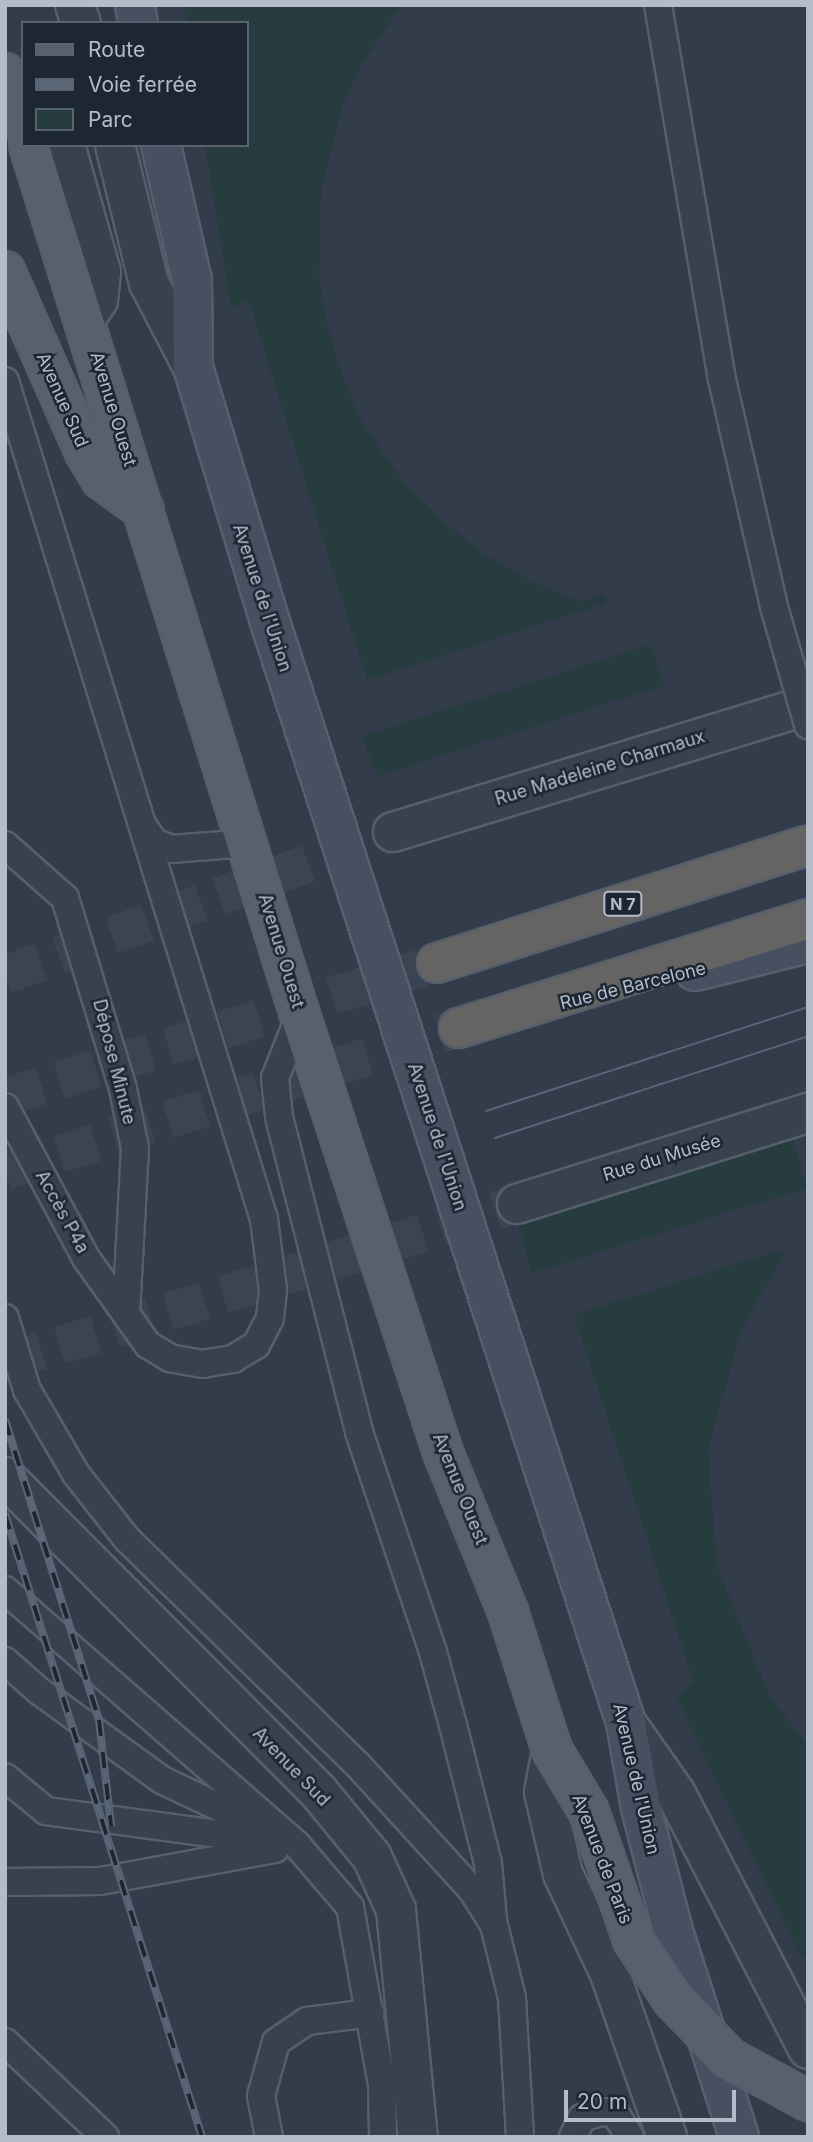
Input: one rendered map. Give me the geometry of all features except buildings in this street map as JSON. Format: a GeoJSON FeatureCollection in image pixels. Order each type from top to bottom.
{"type":"FeatureCollection","features":[{"type":"Feature","properties":{"kind":"highway","name":"N 7"},"geometry":{"type":"LineString","coordinates":[[437,963],[808,845]]}},
{"type":"Feature","properties":{"kind":"highway"},"geometry":{"type":"LineString","coordinates":[[459,1028],[808,919]]}},
{"type":"Feature","properties":{"kind":"main road"},"geometry":{"type":"LineString","coordinates":[[5,73],[21,120]]}},
{"type":"Feature","properties":{"kind":"main road","name":"Avenue Ouest"},"geometry":{"type":"LineString","coordinates":[[30,147],[86,318],[300,1015],[444,1455],[503,1600],[552,1750]]}},
{"type":"Feature","properties":{"kind":"main road"},"geometry":{"type":"LineString","coordinates":[[161,147],[192,280],[193,367]]}},
{"type":"Feature","properties":{"kind":"main road","name":"Avenue Sud"},"geometry":{"type":"LineString","coordinates":[[5,271],[85,452],[101,480],[144,510]]}},
{"type":"Feature","properties":{"kind":"main road","name":"Avenue de l'Union"},"geometry":{"type":"LineString","coordinates":[[193,367],[276,642],[626,1723],[641,1808],[673,1931],[739,2137]]}},
{"type":"Feature","properties":{"kind":"main road","name":"Rue de Barcelone"},"geometry":{"type":"LineString","coordinates":[[459,1028],[808,943]]}},
{"type":"Feature","properties":{"kind":"main road","name":"Avenue de Paris"},"geometry":{"type":"LineString","coordinates":[[552,1750],[589,1812],[633,1940],[673,2000],[729,2058],[808,2101]]}},
{"type":"Feature","properties":{"kind":"street"},"geometry":{"type":"LineString","coordinates":[[66,147],[101,272],[99,300],[86,318]]}},
{"type":"Feature","properties":{"kind":"street","name":"Avenue de l'Union"},"geometry":{"type":"LineString","coordinates":[[115,147],[149,283],[193,367]]}},
{"type":"Feature","properties":{"kind":"street","name":"Rue Madeleine Charmaux"},"geometry":{"type":"LineString","coordinates":[[393,832],[808,705]]}},
{"type":"Feature","properties":{"kind":"street","name":"Rue du Musée"},"geometry":{"type":"LineString","coordinates":[[517,1203],[808,1113]]}},
{"type":"Feature","properties":{"kind":"street","name":"Avenue Sud"},"geometry":{"type":"LineString","coordinates":[[5,1477],[318,1791],[372,1857],[396,1910],[418,2137]]}},
{"type":"Feature","properties":{"kind":"street"},"geometry":{"type":"LineString","coordinates":[[626,1723],[676,1794],[808,2049]]}},
{"type":"Feature","properties":{"kind":"street"},"geometry":{"type":"LineString","coordinates":[[552,1750],[544,1792],[563,1874],[610,1974],[667,2137]]}},
{"type":"Feature","properties":{"kind":"lane"},"geometry":{"type":"LineString","coordinates":[[658,5],[721,375],[774,607],[808,725]]}},
{"type":"Feature","properties":{"kind":"lane","name":"Accès P4a"},"geometry":{"type":"LineString","coordinates":[[5,381],[136,817],[264,1219],[273,1290],[270,1318],[256,1345],[218,1363],[170,1358],[148,1345],[86,1258],[5,1107]]}},
{"type":"Feature","properties":{"kind":"lane"},"geometry":{"type":"LineString","coordinates":[[136,817],[155,842],[171,849],[249,843]]}},
{"type":"Feature","properties":{"kind":"lane","name":"Dépose Minute"},"geometry":{"type":"LineString","coordinates":[[5,845],[65,898],[123,1089],[135,1148],[126,1312]]}},
{"type":"Feature","properties":{"kind":"lane"},"geometry":{"type":"LineString","coordinates":[[300,1015],[275,1078],[279,1117],[359,1432],[433,1652],[488,1863],[494,1925],[512,1998],[520,2137]]}},
{"type":"Feature","properties":{"kind":"lane"},"geometry":{"type":"LineString","coordinates":[[5,1318],[27,1391],[76,1474],[127,1539],[357,1764],[472,1889],[494,1925]]}},
{"type":"Feature","properties":{"kind":"lane"},"geometry":{"type":"LineString","coordinates":[[5,1590],[297,1845],[351,1907],[382,2085],[383,2137]]}},
{"type":"Feature","properties":{"kind":"lane"},"geometry":{"type":"LineString","coordinates":[[5,1661],[39,1691],[162,1780],[297,1845]]}},
{"type":"Feature","properties":{"kind":"lane"},"geometry":{"type":"LineString","coordinates":[[5,1777],[46,1811],[297,1845]]}},
{"type":"Feature","properties":{"kind":"lane"},"geometry":{"type":"LineString","coordinates":[[5,1882],[100,1881],[297,1845]]}},
{"type":"Feature","properties":{"kind":"lane"},"geometry":{"type":"LineString","coordinates":[[269,2137],[261,2096],[276,2042],[307,2021],[370,2013]]}},
{"type":"Feature","properties":{"kind":"lane"},"geometry":{"type":"LineString","coordinates":[[5,2042],[106,2137]]}},
{"type":"Feature","properties":{"kind":"lane"},"geometry":{"type":"LineString","coordinates":[[573,2137],[582,2118],[600,2112],[615,2113],[630,2137]]}},
{"type":"Feature","properties":{"kind":"shaded area"},"geometry":{"type":"Polygon","coordinates":[[[5,5],[808,5],[808,2137],[5,2137],[5,5]]]}},
{"type":"Feature","properties":{"kind":"green space"},"geometry":{"type":"Polygon","coordinates":[[[184,5],[401,5],[363,62],[343,105],[321,190],[319,276],[328,329],[343,378],[362,422],[403,481],[449,526],[486,555],[531,581],[579,602],[604,594],[607,603],[367,680],[249,301],[231,307],[205,147],[248,147],[248,21],[187,21],[184,5]]]}},
{"type":"Feature","properties":{"kind":"green space"},"geometry":{"type":"Polygon","coordinates":[[[650,645],[666,685],[377,776],[362,736],[650,645]]]}},
{"type":"Feature","properties":{"kind":"green space"},"geometry":{"type":"Polygon","coordinates":[[[792,1139],[807,1188],[532,1273],[517,1221],[792,1139]]]}},
{"type":"Feature","properties":{"kind":"green space"},"geometry":{"type":"Polygon","coordinates":[[[787,1248],[741,1332],[708,1449],[717,1567],[771,1699],[808,1745],[808,1957],[801,1957],[676,1697],[694,1683],[574,1315],[787,1248]]]}},
{"type":"Feature","properties":{"kind":"tunnel"},"geometry":{"type":"LineString","coordinates":[[5,975],[393,832]]}},
{"type":"Feature","properties":{"kind":"tunnel"},"geometry":{"type":"LineString","coordinates":[[5,1097],[437,963]]}},
{"type":"Feature","properties":{"kind":"tunnel"},"geometry":{"type":"LineString","coordinates":[[5,1171],[459,1028]]}},
{"type":"Feature","properties":{"kind":"tunnel"},"geometry":{"type":"LineString","coordinates":[[5,1362],[517,1204]]}},
{"type":"Feature","properties":{"kind":"tram line"},"geometry":{"type":"LineString","coordinates":[[486,1111],[808,1007]]}},
{"type":"Feature","properties":{"kind":"tram line"},"geometry":{"type":"LineString","coordinates":[[495,1138],[808,1036]]}},
{"type":"Feature","properties":{"kind":"railway"},"geometry":{"type":"LineString","coordinates":[[5,1420],[99,1720],[111,1826]]}},
{"type":"Feature","properties":{"kind":"railway"},"geometry":{"type":"LineString","coordinates":[[5,1514],[202,2137]]}}]}
